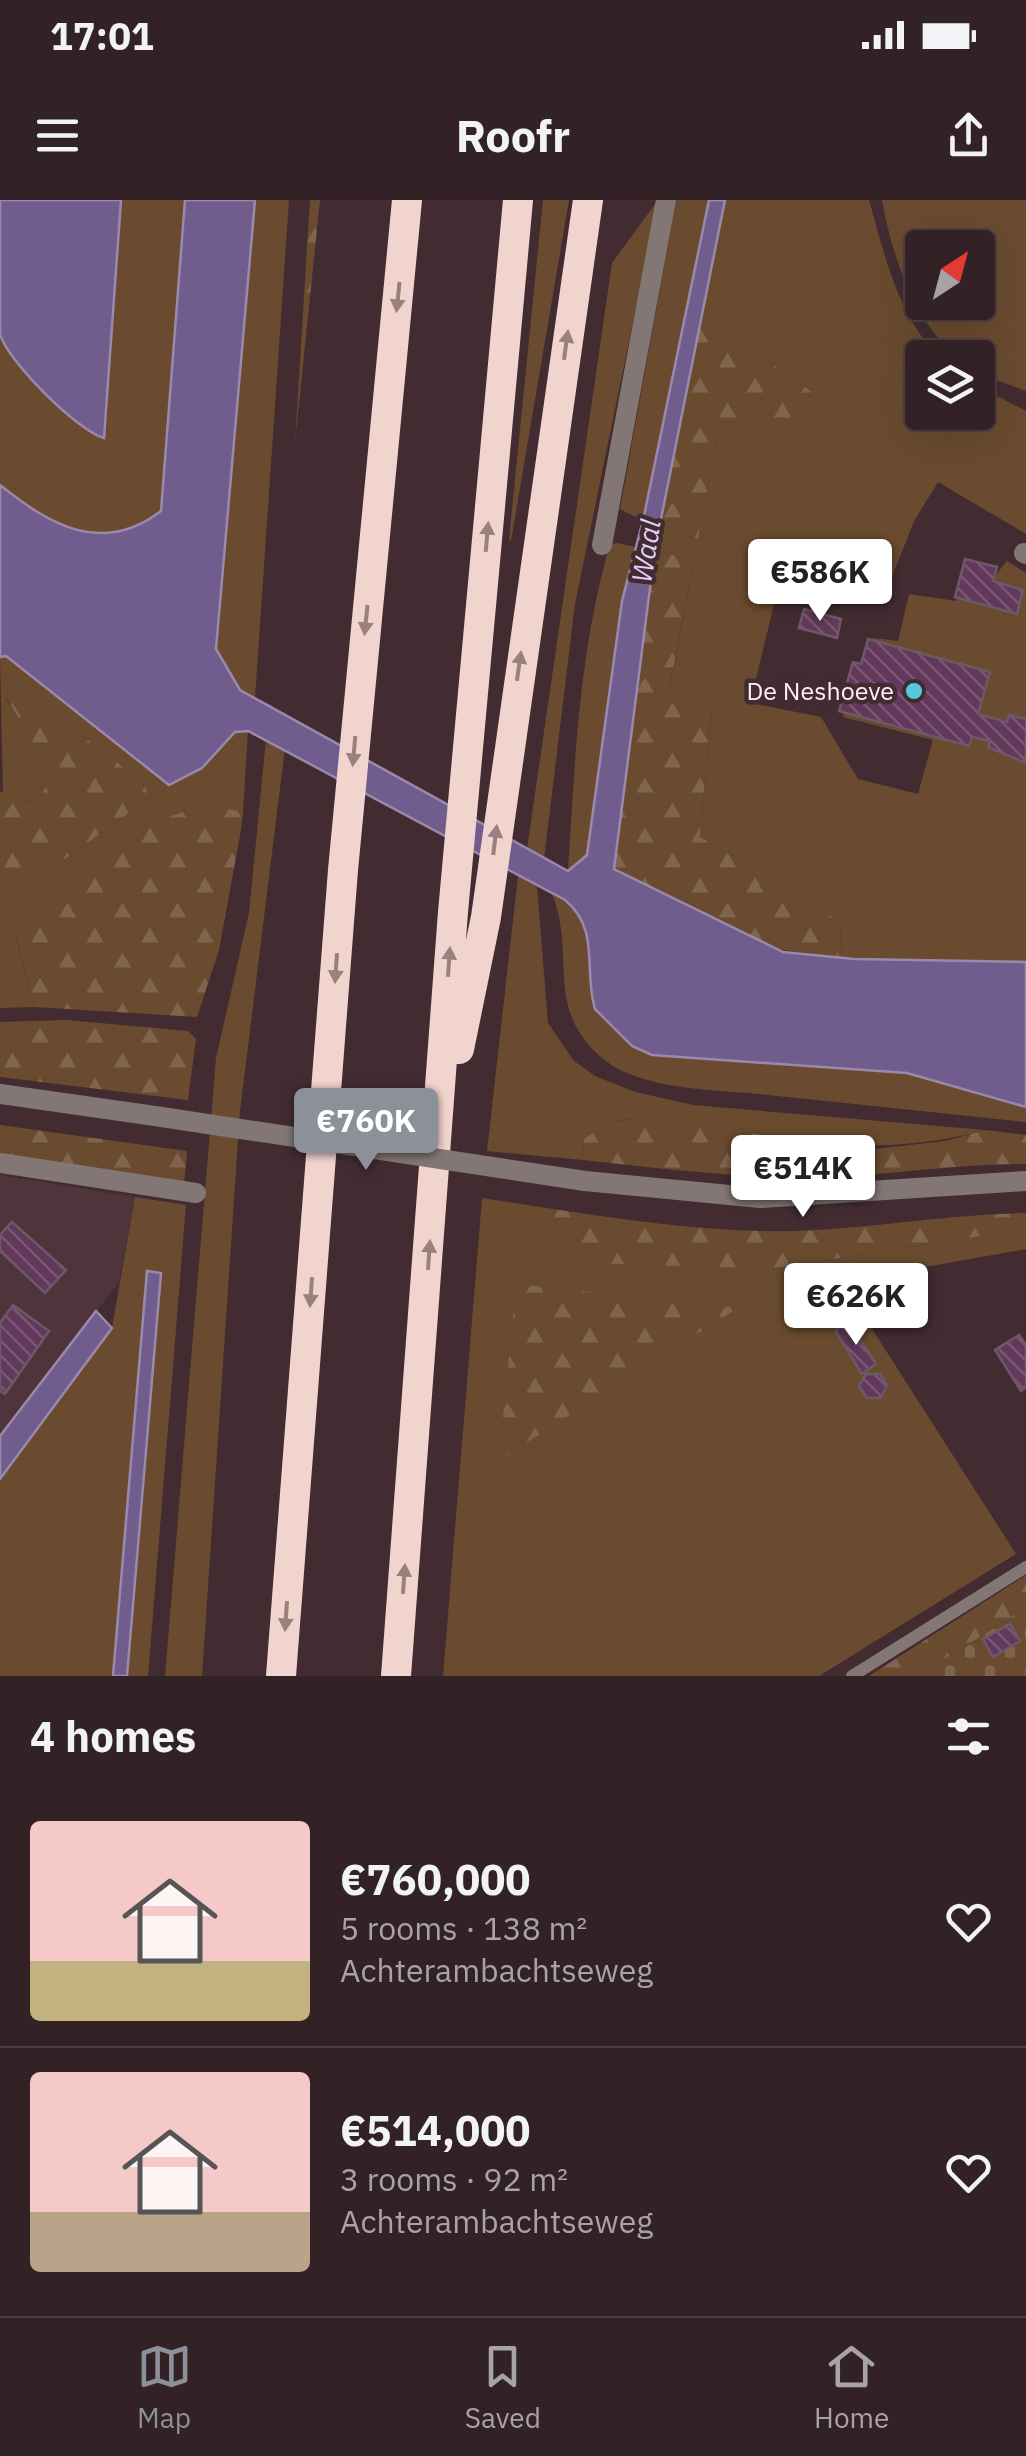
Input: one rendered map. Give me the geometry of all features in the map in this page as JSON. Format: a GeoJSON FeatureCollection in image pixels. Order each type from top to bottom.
{"type":"FeatureCollection","features":[{"type":"Feature","properties":{"kind":"highway"},"geometry":{"type":"LineString","coordinates":[[281,1676],[358,706],[408,200]]}},
{"type":"Feature","properties":{"kind":"highway"},"geometry":{"type":"LineString","coordinates":[[396,1676],[453,912],[518,200]]}},
{"type":"Feature","properties":{"kind":"highway"},"geometry":{"type":"LineString","coordinates":[[436,1164],[486,917],[504,762],[588,200]]}},
{"type":"Feature","properties":{"kind":"street"},"geometry":{"type":"LineString","coordinates":[[602,545],[666,200]]}},
{"type":"Feature","properties":{"kind":"street"},"geometry":{"type":"LineString","coordinates":[[0,1094],[584,1181],[760,1198],[1026,1181]]}},
{"type":"Feature","properties":{"kind":"street"},"geometry":{"type":"LineString","coordinates":[[0,1163],[196,1193]]}},
{"type":"Feature","properties":{"kind":"lane"},"geometry":{"type":"LineString","coordinates":[[852,1676],[1026,1567]]}},
{"type":"Feature","properties":{"kind":"shaded area"},"geometry":{"type":"Polygon","coordinates":[[[0,1175],[135,1197],[119,1282],[0,1436],[0,1175]]]}},
{"type":"Feature","properties":{"kind":"green space"},"geometry":{"type":"Polygon","coordinates":[[[121,200],[185,200],[161,511],[118,532],[97,533],[57,523],[0,485],[0,335],[61,409],[104,437],[121,200]]]}},
{"type":"Feature","properties":{"kind":"green space"},"geometry":{"type":"Polygon","coordinates":[[[255,200],[289,200],[255,698],[240,690],[216,649],[255,200]]]}},
{"type":"Feature","properties":{"kind":"green space"},"geometry":{"type":"Polygon","coordinates":[[[310,200],[320,200],[295,442],[310,200]]]}},
{"type":"Feature","properties":{"kind":"green space"},"geometry":{"type":"Polygon","coordinates":[[[543,200],[569,200],[511,541],[509,539],[543,200]]]}},
{"type":"Feature","properties":{"kind":"green space"},"geometry":{"type":"Polygon","coordinates":[[[658,200],[575,604],[544,859],[527,849],[612,263],[658,200]]]}},
{"type":"Feature","properties":{"kind":"green space"},"geometry":{"type":"Polygon","coordinates":[[[676,200],[709,200],[644,516],[637,518],[620,509],[676,200]]]}},
{"type":"Feature","properties":{"kind":"green space"},"geometry":{"type":"Polygon","coordinates":[[[725,200],[869,200],[887,263],[905,307],[905,320],[912,320],[925,340],[905,340],[905,430],[995,430],[995,395],[1026,411],[1026,534],[938,482],[914,521],[889,585],[859,594],[797,572],[778,588],[750,703],[821,717],[858,779],[918,794],[933,740],[843,717],[856,662],[866,664],[873,638],[898,641],[909,594],[956,601],[966,571],[994,577],[1007,561],[1026,573],[1026,962],[842,958],[840,928],[827,911],[700,837],[712,708],[669,691],[694,562],[655,549],[659,527],[698,539],[721,421],[790,423],[812,392],[702,314],[725,200]]]}},
{"type":"Feature","properties":{"kind":"green space"},"geometry":{"type":"Polygon","coordinates":[[[882,200],[1026,200],[1026,391],[995,379],[995,340],[940,340],[925,320],[995,320],[995,230],[905,230],[905,280],[882,200]]]}},
{"type":"Feature","properties":{"kind":"green space"},"geometry":{"type":"Polygon","coordinates":[[[702,314],[812,392],[790,424],[721,421],[698,539],[659,527],[702,314]]]}},
{"type":"Feature","properties":{"kind":"green space"},"geometry":{"type":"Polygon","coordinates":[[[610,544],[635,547],[622,601],[587,855],[568,871],[576,747],[591,625],[610,544]]]}},
{"type":"Feature","properties":{"kind":"green space"},"geometry":{"type":"Polygon","coordinates":[[[655,549],[694,562],[669,690],[693,694],[712,707],[700,837],[827,911],[840,928],[842,958],[769,948],[614,869],[655,549]]]}},
{"type":"Feature","properties":{"kind":"green space"},"geometry":{"type":"Polygon","coordinates":[[[6,656],[202,767],[235,732],[248,731],[243,812],[185,811],[153,827],[16,938],[34,1007],[0,1008],[0,906],[151,797],[140,780],[15,683],[5,697],[53,775],[38,801],[23,802],[3,794],[0,657],[6,656]]]}},
{"type":"Feature","properties":{"kind":"green space"},"geometry":{"type":"Polygon","coordinates":[[[15,683],[140,780],[151,797],[0,906],[0,791],[23,802],[38,801],[52,775],[5,696],[15,683]]]}},
{"type":"Feature","properties":{"kind":"green space"},"geometry":{"type":"Polygon","coordinates":[[[266,739],[285,748],[240,1111],[202,1676],[165,1676],[216,1058],[249,913],[266,739]]]}},
{"type":"Feature","properties":{"kind":"green space"},"geometry":{"type":"Polygon","coordinates":[[[187,810],[243,812],[241,830],[219,950],[197,1017],[34,1007],[16,937],[47,900],[90,864],[161,821],[187,810]]]}},
{"type":"Feature","properties":{"kind":"green space"},"geometry":{"type":"Polygon","coordinates":[[[518,876],[537,887],[548,1023],[574,1061],[595,1076],[635,1092],[693,1105],[985,1130],[896,1145],[853,1145],[767,1138],[635,1118],[621,1120],[584,1139],[583,1160],[487,1151],[518,876]]]}},
{"type":"Feature","properties":{"kind":"green space"},"geometry":{"type":"Polygon","coordinates":[[[552,894],[568,904],[585,929],[595,1009],[632,1046],[743,1061],[907,1073],[1026,1107],[1026,1122],[682,1087],[624,1072],[596,1053],[572,1017],[561,930],[552,894]]]}},
{"type":"Feature","properties":{"kind":"green space"},"geometry":{"type":"Polygon","coordinates":[[[66,1020],[188,1031],[196,1039],[188,1100],[0,1077],[0,1022],[66,1020]]]}},
{"type":"Feature","properties":{"kind":"green space"},"geometry":{"type":"Polygon","coordinates":[[[635,1118],[875,1149],[945,1141],[985,1130],[1026,1135],[1026,1164],[796,1177],[705,1173],[583,1160],[584,1139],[608,1123],[635,1118]]]}},
{"type":"Feature","properties":{"kind":"green space"},"geometry":{"type":"Polygon","coordinates":[[[0,1125],[187,1151],[184,1185],[0,1156],[0,1125]]]}},
{"type":"Feature","properties":{"kind":"green space"},"geometry":{"type":"Polygon","coordinates":[[[135,1197],[186,1205],[148,1676],[127,1676],[160,1273],[148,1271],[113,1676],[0,1676],[0,1479],[112,1328],[135,1197]]]}},
{"type":"Feature","properties":{"kind":"green space"},"geometry":{"type":"Polygon","coordinates":[[[482,1198],[553,1209],[560,1243],[770,1269],[1026,1229],[1026,1249],[808,1288],[815,1299],[851,1296],[1016,1554],[819,1676],[443,1676],[482,1198]]]}},
{"type":"Feature","properties":{"kind":"green space"},"geometry":{"type":"Polygon","coordinates":[[[553,1209],[675,1225],[766,1231],[1026,1213],[1026,1229],[770,1269],[594,1263],[571,1261],[560,1243],[553,1209]]]}},
{"type":"Feature","properties":{"kind":"green space"},"geometry":{"type":"Polygon","coordinates":[[[516,1284],[738,1308],[499,1460],[516,1284]]]}},
{"type":"Feature","properties":{"kind":"green space"},"geometry":{"type":"Polygon","coordinates":[[[1026,1575],[1026,1608],[918,1676],[869,1676],[1026,1575]]]}},
{"type":"Feature","properties":{"kind":"green space"},"geometry":{"type":"Polygon","coordinates":[[[1026,1608],[1026,1676],[918,1676],[1026,1608]]]}},
{"type":"Feature","properties":{"kind":"water"},"geometry":{"type":"Polygon","coordinates":[[[0,200],[121,200],[104,438],[78,423],[45,394],[16,361],[0,334],[0,200]]]}},
{"type":"Feature","properties":{"kind":"water","name":"Waal"},"geometry":{"type":"Polygon","coordinates":[[[185,200],[255,200],[216,649],[240,690],[568,871],[587,855],[622,601],[644,516],[709,200],[725,200],[655,549],[614,869],[783,952],[854,959],[1026,962],[1026,1107],[907,1073],[652,1055],[632,1046],[595,1009],[587,937],[576,912],[565,900],[248,731],[235,732],[202,768],[169,785],[6,656],[0,657],[0,485],[38,512],[77,530],[118,532],[161,511],[185,200]]]}},
{"type":"Feature","properties":{"kind":"water"},"geometry":{"type":"Polygon","coordinates":[[[147,1271],[161,1273],[127,1676],[113,1676],[147,1271]]]}},
{"type":"Feature","properties":{"kind":"water"},"geometry":{"type":"Polygon","coordinates":[[[96,1311],[112,1328],[0,1479],[0,1436],[96,1311]]]}},
{"type":"Feature","properties":{"kind":"building"},"geometry":{"type":"Polygon","coordinates":[[[965,559],[997,567],[993,581],[1023,590],[1017,614],[955,597],[965,559]]]}},
{"type":"Feature","properties":{"kind":"building"},"geometry":{"type":"Polygon","coordinates":[[[804,609],[841,619],[837,638],[799,628],[804,609]]]}},
{"type":"Feature","properties":{"kind":"building","name":"De Neshoeve"},"geometry":{"type":"Polygon","coordinates":[[[868,639],[990,672],[978,714],[1007,722],[1009,715],[1026,719],[1026,763],[988,747],[990,741],[972,737],[969,746],[839,711],[853,662],[861,664],[868,639]]]}},
{"type":"Feature","properties":{"kind":"building"},"geometry":{"type":"Polygon","coordinates":[[[12,1222],[66,1270],[45,1293],[0,1251],[0,1235],[12,1222]]]}},
{"type":"Feature","properties":{"kind":"building"},"geometry":{"type":"Polygon","coordinates":[[[13,1305],[49,1331],[5,1394],[0,1391],[0,1323],[13,1305]]]}},
{"type":"Feature","properties":{"kind":"building"},"geometry":{"type":"Polygon","coordinates":[[[849,1322],[876,1364],[862,1374],[835,1331],[849,1322]]]}},
{"type":"Feature","properties":{"kind":"building"},"geometry":{"type":"Polygon","coordinates":[[[1019,1335],[1026,1345],[1026,1387],[1021,1391],[995,1350],[1019,1335]]]}},
{"type":"Feature","properties":{"kind":"building"},"geometry":{"type":"Polygon","coordinates":[[[866,1374],[880,1374],[887,1385],[881,1398],[867,1398],[859,1386],[866,1374]]]}},
{"type":"Feature","properties":{"kind":"building"},"geometry":{"type":"Polygon","coordinates":[[[1010,1624],[1020,1641],[993,1657],[983,1639],[1010,1624]]]}},
{"type":"Feature","properties":{"kind":"place","name":"De Neshoeve"},"geometry":{"type":"Point","coordinates":[914,691]}}]}
